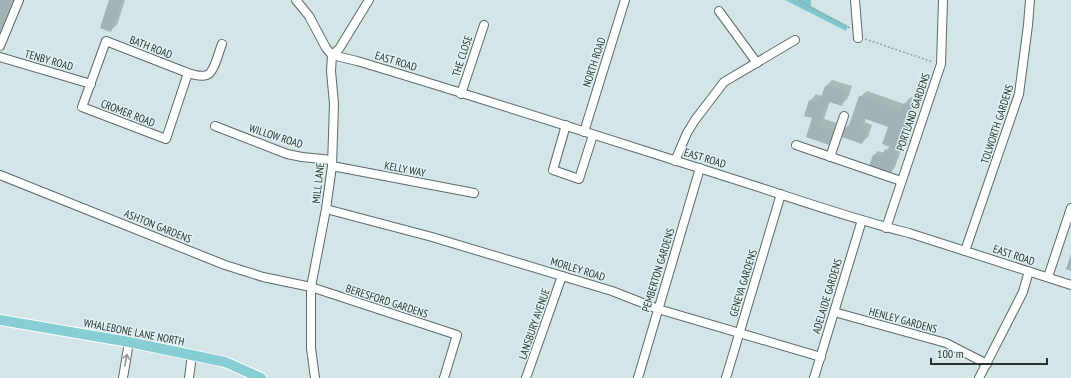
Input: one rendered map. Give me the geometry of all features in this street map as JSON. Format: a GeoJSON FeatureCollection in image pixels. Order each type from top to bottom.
{"type":"FeatureCollection","features":[{"type":"Feature","properties":{"kind":"main road","name":"WHALEBONE LANE NORTH"},"geometry":{"type":"LineString","coordinates":[[0,320],[129,342],[225,362],[261,378]]}},
{"type":"Feature","properties":{"kind":"street"},"geometry":{"type":"LineString","coordinates":[[0,46],[19,0]]}},
{"type":"Feature","properties":{"kind":"street"},"geometry":{"type":"LineString","coordinates":[[296,0],[309,16],[326,48],[332,55],[339,49],[369,0]]}},
{"type":"Feature","properties":{"kind":"street","name":"NORTH ROAD"},"geometry":{"type":"LineString","coordinates":[[584,132],[626,0]]}},
{"type":"Feature","properties":{"kind":"street"},"geometry":{"type":"LineString","coordinates":[[855,0],[858,34]]}},
{"type":"Feature","properties":{"kind":"street","name":"PORTLAND GARDENS"},"geometry":{"type":"LineString","coordinates":[[886,228],[941,64],[943,0]]}},
{"type":"Feature","properties":{"kind":"street","name":"TOLWORTH GARDENS"},"geometry":{"type":"LineString","coordinates":[[965,251],[1019,94],[1030,0]]}},
{"type":"Feature","properties":{"kind":"street"},"geometry":{"type":"LineString","coordinates":[[719,11],[757,63]]}},
{"type":"Feature","properties":{"kind":"street","name":"THE CLOSE"},"geometry":{"type":"LineString","coordinates":[[461,94],[484,25]]}},
{"type":"Feature","properties":{"kind":"street"},"geometry":{"type":"LineString","coordinates":[[675,161],[695,120],[724,82],[795,40]]}},
{"type":"Feature","properties":{"kind":"street","name":"BATH ROAD"},"geometry":{"type":"LineString","coordinates":[[91,84],[106,41],[198,76],[208,75],[212,72],[222,44]]}},
{"type":"Feature","properties":{"kind":"street","name":"EAST ROAD"},"geometry":{"type":"LineString","coordinates":[[332,55],[357,61],[566,125],[593,135],[886,228],[965,251],[1071,285]]}},
{"type":"Feature","properties":{"kind":"street","name":"MILL LANE"},"geometry":{"type":"LineString","coordinates":[[315,378],[311,348],[311,287],[326,209],[332,163],[334,104],[331,71],[332,55]]}},
{"type":"Feature","properties":{"kind":"street","name":"TENBY ROAD"},"geometry":{"type":"LineString","coordinates":[[0,58],[91,84]]}},
{"type":"Feature","properties":{"kind":"street","name":"CROMER ROAD"},"geometry":{"type":"LineString","coordinates":[[91,84],[82,107],[166,139],[188,73]]}},
{"type":"Feature","properties":{"kind":"street"},"geometry":{"type":"LineString","coordinates":[[830,157],[844,116]]}},
{"type":"Feature","properties":{"kind":"street"},"geometry":{"type":"LineString","coordinates":[[566,125],[553,170],[579,178],[593,135]]}},
{"type":"Feature","properties":{"kind":"street","name":"WILLOW ROAD"},"geometry":{"type":"LineString","coordinates":[[215,126],[287,154],[332,163]]}},
{"type":"Feature","properties":{"kind":"street"},"geometry":{"type":"LineString","coordinates":[[796,145],[901,181]]}},
{"type":"Feature","properties":{"kind":"street","name":"KELLY WAY"},"geometry":{"type":"LineString","coordinates":[[332,163],[474,193]]}},
{"type":"Feature","properties":{"kind":"street","name":"PEMBERTON GARDENS"},"geometry":{"type":"LineString","coordinates":[[638,378],[700,168]]}},
{"type":"Feature","properties":{"kind":"street","name":"ASHTON GARDENS"},"geometry":{"type":"LineString","coordinates":[[0,175],[225,265],[263,277],[311,287]]}},
{"type":"Feature","properties":{"kind":"street","name":"GENEVA GARDENS"},"geometry":{"type":"LineString","coordinates":[[726,378],[780,194]]}},
{"type":"Feature","properties":{"kind":"street"},"geometry":{"type":"LineString","coordinates":[[1048,277],[1071,208]]}},
{"type":"Feature","properties":{"kind":"street","name":"MORLEY ROAD"},"geometry":{"type":"LineString","coordinates":[[326,209],[432,237],[612,291],[658,309],[821,357]]}},
{"type":"Feature","properties":{"kind":"street","name":"ADELAIDE GARDENS"},"geometry":{"type":"LineString","coordinates":[[814,378],[862,220]]}},
{"type":"Feature","properties":{"kind":"street"},"geometry":{"type":"LineString","coordinates":[[979,378],[1023,292],[1029,271]]}},
{"type":"Feature","properties":{"kind":"street","name":"LANSBURY AVENUE"},"geometry":{"type":"LineString","coordinates":[[526,378],[562,276]]}},
{"type":"Feature","properties":{"kind":"street","name":"BERESFORD GARDENS"},"geometry":{"type":"LineString","coordinates":[[311,287],[457,335],[444,378]]}},
{"type":"Feature","properties":{"kind":"street","name":"HENLEY GARDENS"},"geometry":{"type":"LineString","coordinates":[[834,312],[946,343],[987,364]]}},
{"type":"Feature","properties":{"kind":"street"},"geometry":{"type":"LineString","coordinates":[[123,378],[129,342]]}},
{"type":"Feature","properties":{"kind":"street"},"geometry":{"type":"LineString","coordinates":[[189,378],[192,355]]}},
{"type":"Feature","properties":{"kind":"path"},"geometry":{"type":"LineString","coordinates":[[799,0],[809,7],[848,27],[868,40],[941,64]]}},
{"type":"Feature","properties":{"kind":"shaded area"},"geometry":{"type":"Polygon","coordinates":[[[785,0],[811,0],[811,6],[848,26],[846,31],[785,0]]]}},
{"type":"Feature","properties":{"kind":"building"},"geometry":{"type":"Polygon","coordinates":[[[0,0],[16,0],[15,5],[11,5],[15,6],[9,18],[6,17],[4,24],[6,25],[0,39],[0,0]]]}},
{"type":"Feature","properties":{"kind":"building"},"geometry":{"type":"Polygon","coordinates":[[[109,0],[122,0],[111,32],[100,28],[109,0]]]}},
{"type":"Feature","properties":{"kind":"building"},"geometry":{"type":"Polygon","coordinates":[[[825,86],[846,92],[842,106],[826,101],[818,126],[834,131],[829,145],[806,137],[812,118],[804,116],[809,100],[819,103],[825,86]]]}},
{"type":"Feature","properties":{"kind":"building"},"geometry":{"type":"Polygon","coordinates":[[[859,96],[901,111],[904,103],[911,105],[908,114],[910,114],[900,143],[903,144],[901,151],[882,144],[888,127],[863,118],[859,129],[866,131],[862,144],[842,137],[845,127],[848,128],[859,96]]]}},
{"type":"Feature","properties":{"kind":"building"},"geometry":{"type":"Polygon","coordinates":[[[885,149],[897,153],[891,173],[869,166],[873,155],[882,158],[885,149]]]}},
{"type":"Feature","properties":{"kind":"building"},"geometry":{"type":"Polygon","coordinates":[[[1071,254],[1071,271],[1066,269],[1071,254]]]}}]}
